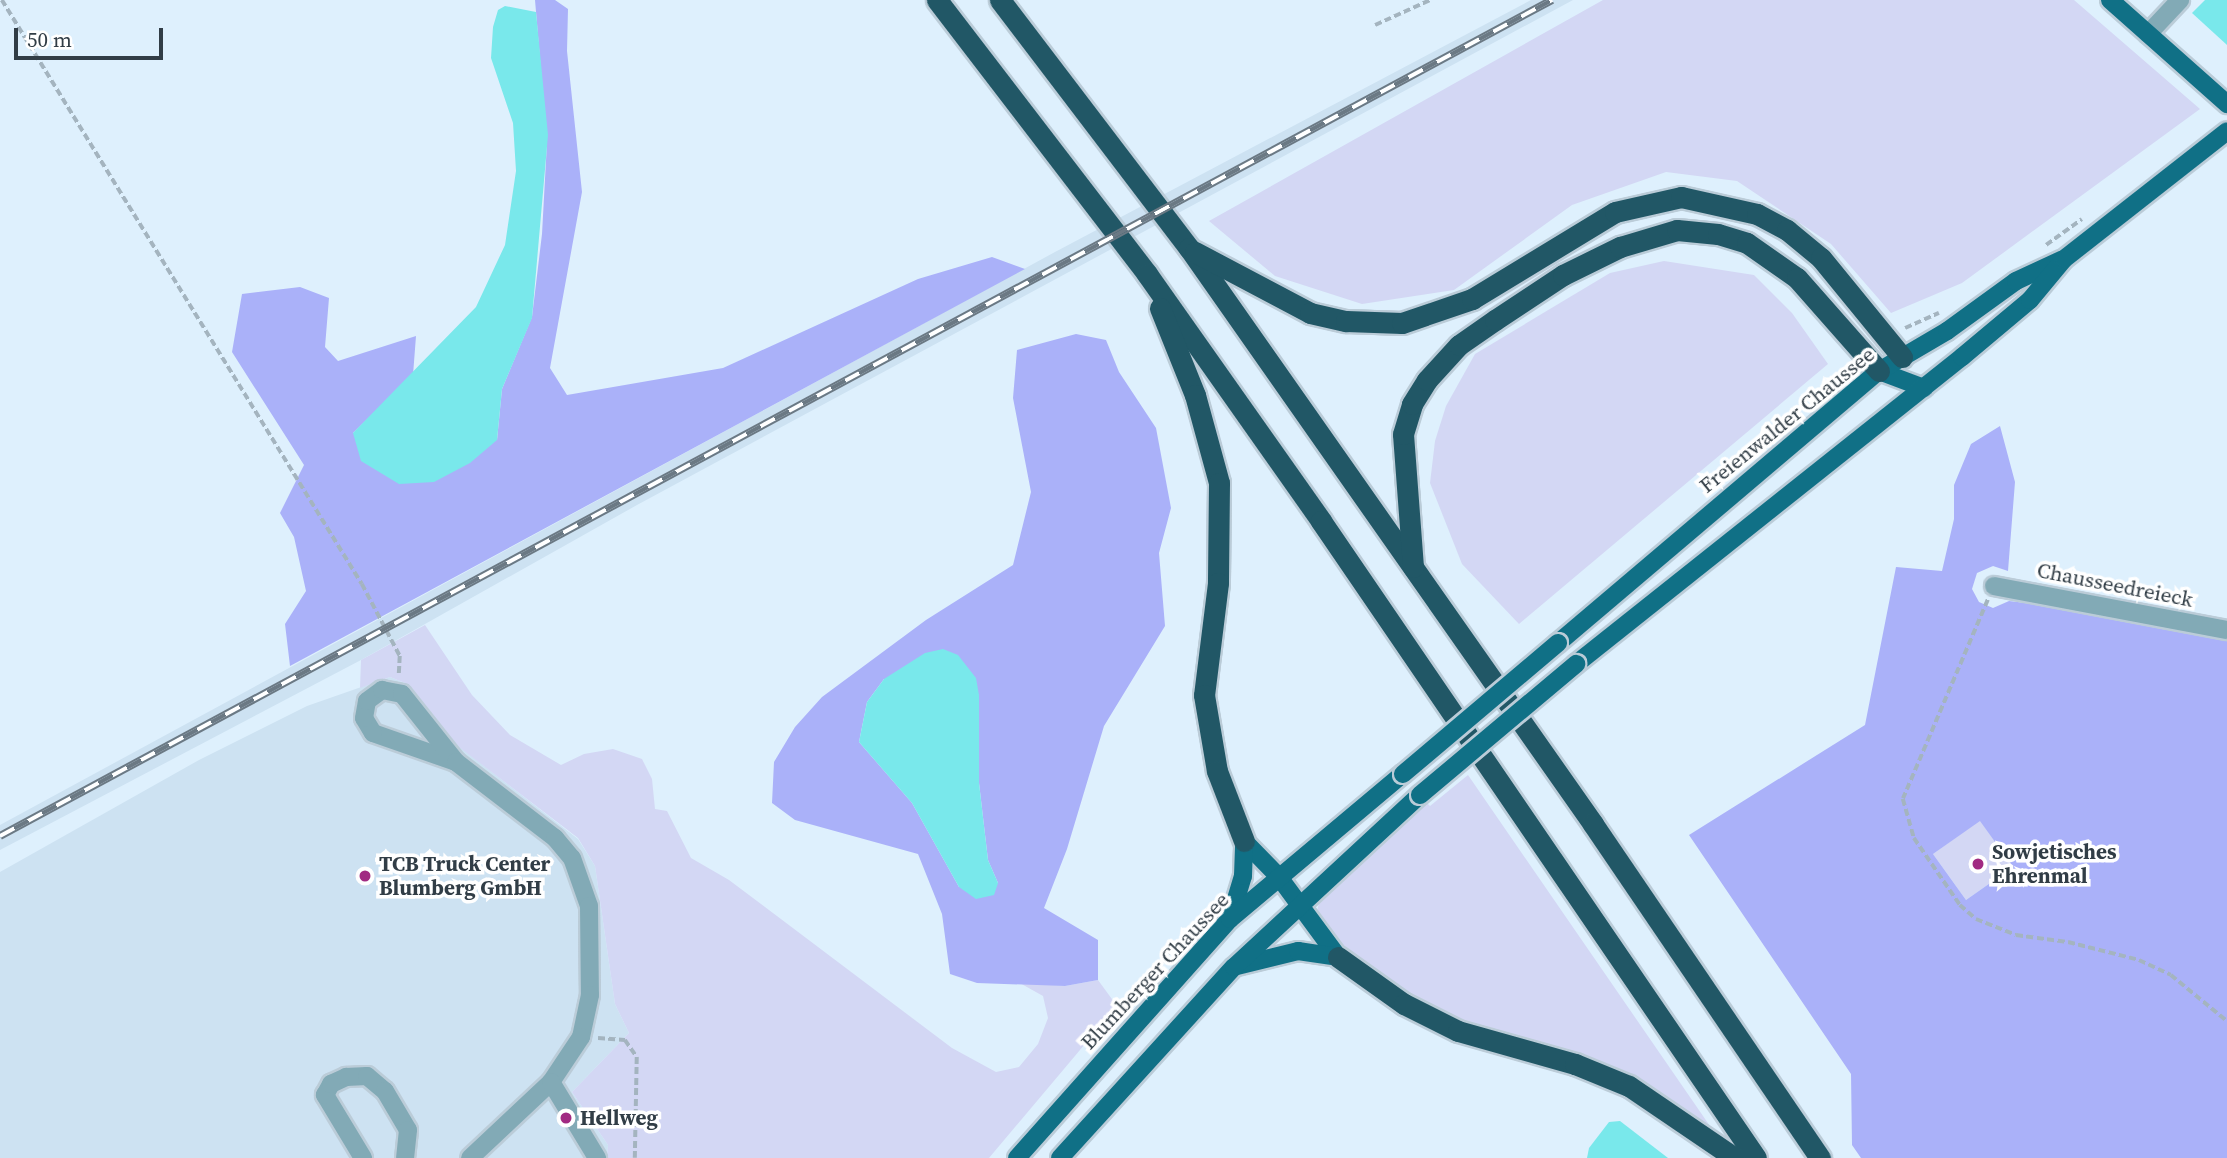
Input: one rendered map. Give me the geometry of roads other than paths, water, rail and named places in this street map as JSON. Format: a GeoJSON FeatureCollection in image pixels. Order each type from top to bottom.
{"type":"FeatureCollection","features":[{"type":"Feature","properties":{"kind":"highway"},"geometry":{"type":"LineString","coordinates":[[937,0],[1147,274],[1756,1158]]}},
{"type":"Feature","properties":{"kind":"highway"},"geometry":{"type":"LineString","coordinates":[[1000,0],[1189,248],[1820,1158]]}},
{"type":"Feature","properties":{"kind":"highway"},"geometry":{"type":"LineString","coordinates":[[1189,248],[1310,313],[1346,321],[1402,323],[1472,299],[1615,212],[1681,197],[1757,214],[1787,230],[1821,257],[1902,357]]}},
{"type":"Feature","properties":{"kind":"highway"},"geometry":{"type":"LineString","coordinates":[[1413,569],[1403,434],[1412,404],[1427,380],[1459,345],[1494,320],[1563,275],[1620,247],[1677,230],[1718,234],[1747,243],[1797,278],[1879,371]]}},
{"type":"Feature","properties":{"kind":"highway"},"geometry":{"type":"LineString","coordinates":[[1147,274],[1195,395],[1219,483],[1218,583],[1204,695],[1217,771],[1244,841]]}},
{"type":"Feature","properties":{"kind":"highway"},"geometry":{"type":"LineString","coordinates":[[1338,957],[1404,1004],[1458,1031],[1574,1064],[1629,1086],[1735,1158]]}},
{"type":"Feature","properties":{"kind":"main road"},"geometry":{"type":"LineString","coordinates":[[2110,0],[2227,104]]}},
{"type":"Feature","properties":{"kind":"main road","name":"Freienwalder Chaussee"},"geometry":{"type":"LineString","coordinates":[[1297,904],[1420,795],[1576,664],[1706,565],[1899,404],[1924,388],[2030,300],[2064,259],[2227,131]]}},
{"type":"Feature","properties":{"kind":"main road","name":"Freienwalder Chaussee"},"geometry":{"type":"LineString","coordinates":[[1402,774],[1879,371],[2016,281],[2064,259]]}},
{"type":"Feature","properties":{"kind":"main road"},"geometry":{"type":"LineString","coordinates":[[1899,404],[1902,357]]}},
{"type":"Feature","properties":{"kind":"main road"},"geometry":{"type":"LineString","coordinates":[[1879,371],[1924,388]]}},
{"type":"Feature","properties":{"kind":"main road","name":"Blumberger Chaussee"},"geometry":{"type":"LineString","coordinates":[[1017,1158],[1230,919],[1402,774]]}},
{"type":"Feature","properties":{"kind":"main road"},"geometry":{"type":"LineString","coordinates":[[1244,841],[1279,877],[1338,957]]}},
{"type":"Feature","properties":{"kind":"main road"},"geometry":{"type":"LineString","coordinates":[[1230,919],[1243,876],[1244,841]]}},
{"type":"Feature","properties":{"kind":"main road"},"geometry":{"type":"LineString","coordinates":[[1060,1158],[1234,967],[1297,904]]}},
{"type":"Feature","properties":{"kind":"main road"},"geometry":{"type":"LineString","coordinates":[[1234,967],[1298,951],[1338,957]]}},
{"type":"Feature","properties":{"kind":"street"},"geometry":{"type":"LineString","coordinates":[[2148,34],[2170,3]]}},
{"type":"Feature","properties":{"kind":"street","name":"Chausseedreieck"},"geometry":{"type":"LineString","coordinates":[[1994,586],[2227,630]]}},
{"type":"Feature","properties":{"kind":"street"},"geometry":{"type":"LineString","coordinates":[[456,761],[382,737],[367,726],[364,708],[372,695],[382,690],[397,692],[410,701],[456,761],[555,838],[572,858],[589,906],[590,995],[582,1037],[551,1083],[470,1158]]}},
{"type":"Feature","properties":{"kind":"street"},"geometry":{"type":"LineString","coordinates":[[363,1158],[325,1095],[331,1084],[346,1077],[367,1076],[385,1091],[408,1130],[405,1158]]}},
{"type":"Feature","properties":{"kind":"street"},"geometry":{"type":"LineString","coordinates":[[551,1083],[597,1158]]}},
{"type":"Feature","properties":{"kind":"railway"},"geometry":{"type":"LineString","coordinates":[[0,836],[1552,0]]}},
{"type":"Feature","properties":{"kind":"place","name":"Sowjetisches Ehrenmal"},"geometry":{"type":"Point","coordinates":[1978,864]}},
{"type":"Feature","properties":{"kind":"place","name":"TCB Truck Center Blumberg GmbH"},"geometry":{"type":"Point","coordinates":[365,876]}},
{"type":"Feature","properties":{"kind":"place","name":"Hellweg"},"geometry":{"type":"Point","coordinates":[566,1118]}}]}
